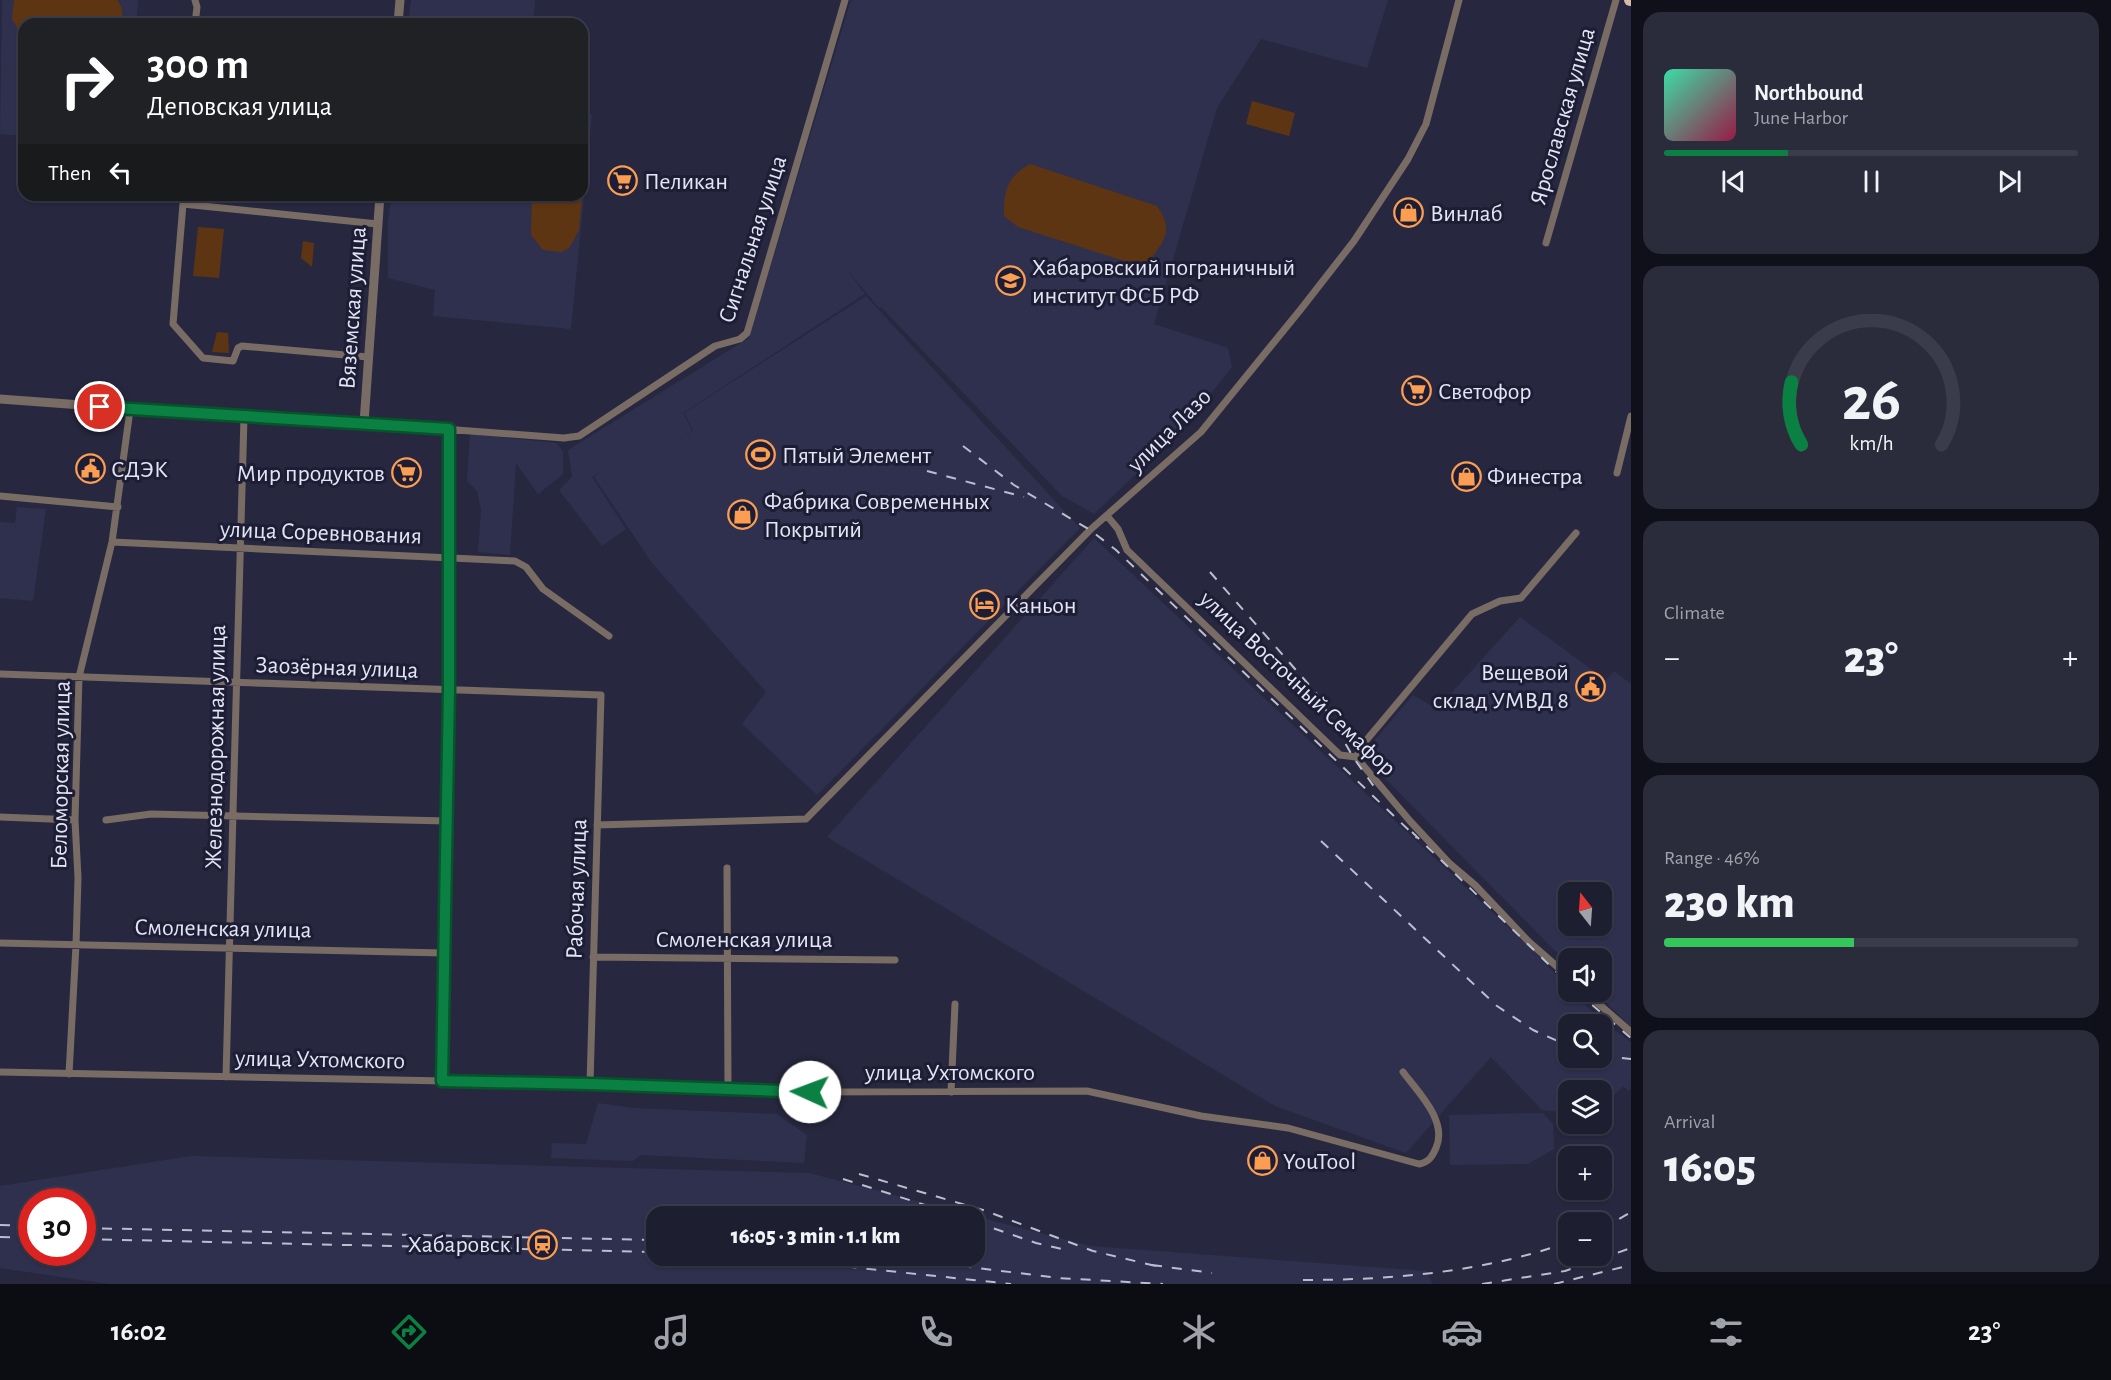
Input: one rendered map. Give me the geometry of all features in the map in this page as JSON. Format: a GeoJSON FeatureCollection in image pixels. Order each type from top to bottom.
{"type":"FeatureCollection","features":[{"type":"Feature","properties":{"kind":"street"},"geometry":{"type":"LineString","coordinates":[[195,0],[196,18]]}},
{"type":"Feature","properties":{"kind":"street"},"geometry":{"type":"LineString","coordinates":[[398,18],[400,0]]}},
{"type":"Feature","properties":{"kind":"street","name":"Сигнальная улица"},"geometry":{"type":"LineString","coordinates":[[0,399],[130,410],[364,423],[564,438],[579,436],[715,346],[740,339],[747,333],[845,0]]}},
{"type":"Feature","properties":{"kind":"street","name":"улица Лазо"},"geometry":{"type":"LineString","coordinates":[[597,825],[806,819],[1074,546],[1201,432],[1321,283],[1389,190],[1426,124],[1460,0]]}},
{"type":"Feature","properties":{"kind":"street","name":"Ярославская улица"},"geometry":{"type":"LineString","coordinates":[[1546,243],[1616,0]]}},
{"type":"Feature","properties":{"kind":"street","name":"Вяземская улица"},"geometry":{"type":"LineString","coordinates":[[364,423],[380,201]]}},
{"type":"Feature","properties":{"kind":"street"},"geometry":{"type":"LineString","coordinates":[[369,357],[242,346],[238,348],[233,361],[203,358],[173,324],[183,204],[378,224]]}},
{"type":"Feature","properties":{"kind":"street","name":"Беломорская улица"},"geometry":{"type":"LineString","coordinates":[[69,1074],[78,878],[75,819],[79,677],[112,542],[130,410]]}},
{"type":"Feature","properties":{"kind":"street"},"geometry":{"type":"LineString","coordinates":[[1617,473],[1631,416]]}},
{"type":"Feature","properties":{"kind":"street","name":"Железнодорожная улица"},"geometry":{"type":"LineString","coordinates":[[226,1077],[235,817],[234,683],[243,417]]}},
{"type":"Feature","properties":{"kind":"street"},"geometry":{"type":"LineString","coordinates":[[442,1081],[449,690],[449,429]]}},
{"type":"Feature","properties":{"kind":"street"},"geometry":{"type":"LineString","coordinates":[[0,496],[118,507]]}},
{"type":"Feature","properties":{"kind":"street","name":"улица Восточный Семафор"},"geometry":{"type":"LineString","coordinates":[[1108,517],[1118,529],[1127,550],[1340,754],[1356,757],[1449,863],[1558,967]]}},
{"type":"Feature","properties":{"kind":"street"},"geometry":{"type":"LineString","coordinates":[[1356,757],[1364,744],[1472,614],[1500,601],[1521,598],[1576,533]]}},
{"type":"Feature","properties":{"kind":"street","name":"улица Соревнования"},"geometry":{"type":"LineString","coordinates":[[112,542],[448,556],[515,561],[526,567],[543,590],[609,636]]}},
{"type":"Feature","properties":{"kind":"street","name":"Заозёрная улица"},"geometry":{"type":"LineString","coordinates":[[0,674],[601,695]]}},
{"type":"Feature","properties":{"kind":"street","name":"Рабочая улица"},"geometry":{"type":"LineString","coordinates":[[590,1084],[601,695]]}},
{"type":"Feature","properties":{"kind":"street"},"geometry":{"type":"LineString","coordinates":[[106,819],[151,814],[447,821]]}},
{"type":"Feature","properties":{"kind":"street"},"geometry":{"type":"LineString","coordinates":[[0,817],[75,819]]}},
{"type":"Feature","properties":{"kind":"street"},"geometry":{"type":"LineString","coordinates":[[727,868],[728,1089]]}},
{"type":"Feature","properties":{"kind":"street","name":"Смоленская улица"},"geometry":{"type":"LineString","coordinates":[[0,944],[444,953]]}},
{"type":"Feature","properties":{"kind":"street","name":"Смоленская улица"},"geometry":{"type":"LineString","coordinates":[[593,957],[895,960]]}},
{"type":"Feature","properties":{"kind":"street"},"geometry":{"type":"LineString","coordinates":[[1596,1002],[1631,1032]]}},
{"type":"Feature","properties":{"kind":"street"},"geometry":{"type":"LineString","coordinates":[[951,1092],[954,1004]]}},
{"type":"Feature","properties":{"kind":"street","name":"улица Ухтомского"},"geometry":{"type":"LineString","coordinates":[[0,1072],[590,1084],[810,1092],[1087,1091],[1201,1116],[1288,1128],[1419,1164],[1432,1157],[1438,1144],[1438,1125],[1429,1106],[1403,1072]]}},
{"type":"Feature","properties":{"kind":"shaded area"},"geometry":{"type":"Polygon","coordinates":[[[2,0],[138,0],[136,18],[18,18],[18,136],[0,134],[2,0]]]}},
{"type":"Feature","properties":{"kind":"shaded area"},"geometry":{"type":"Polygon","coordinates":[[[14,0],[117,0],[122,14],[122,18],[18,18],[18,29],[12,19],[14,0]]]}},
{"type":"Feature","properties":{"kind":"shaded area"},"geometry":{"type":"Polygon","coordinates":[[[411,0],[535,0],[534,18],[409,18],[411,0]]]}},
{"type":"Feature","properties":{"kind":"shaded area"},"geometry":{"type":"Polygon","coordinates":[[[851,0],[1388,0],[1367,68],[1261,39],[1217,108],[1154,324],[1228,348],[1232,367],[1190,420],[1182,421],[1151,460],[1094,514],[1062,496],[881,307],[879,308],[847,270],[865,294],[683,413],[692,430],[678,440],[693,430],[684,413],[866,296],[1080,528],[817,795],[742,724],[766,692],[652,563],[594,477],[601,472],[592,477],[626,529],[602,546],[559,490],[572,477],[568,450],[749,338],[851,0]]]}},
{"type":"Feature","properties":{"kind":"shaded area"},"geometry":{"type":"Polygon","coordinates":[[[1252,101],[1295,113],[1289,136],[1246,124],[1252,101]]]}},
{"type":"Feature","properties":{"kind":"shaded area"},"geometry":{"type":"Polygon","coordinates":[[[588,114],[592,114],[588,155],[588,114]]]}},
{"type":"Feature","properties":{"kind":"shaded area"},"geometry":{"type":"Polygon","coordinates":[[[1030,164],[1157,206],[1166,229],[1159,248],[1148,262],[1137,265],[1018,227],[1004,216],[1006,192],[1012,179],[1030,164]]]}},
{"type":"Feature","properties":{"kind":"shaded area"},"geometry":{"type":"Polygon","coordinates":[[[391,201],[584,201],[571,329],[433,316],[435,290],[388,278],[388,221],[391,201]]]}},
{"type":"Feature","properties":{"kind":"shaded area"},"geometry":{"type":"Polygon","coordinates":[[[532,201],[582,201],[579,230],[570,247],[562,252],[543,250],[531,235],[532,201]]]}},
{"type":"Feature","properties":{"kind":"shaded area"},"geometry":{"type":"Polygon","coordinates":[[[198,227],[224,229],[219,278],[193,276],[198,227]]]}},
{"type":"Feature","properties":{"kind":"shaded area"},"geometry":{"type":"Polygon","coordinates":[[[303,241],[314,243],[312,267],[301,258],[303,241]]]}},
{"type":"Feature","properties":{"kind":"shaded area"},"geometry":{"type":"Polygon","coordinates":[[[217,332],[228,333],[229,353],[212,352],[217,332]]]}},
{"type":"Feature","properties":{"kind":"shaded area"},"geometry":{"type":"Polygon","coordinates":[[[470,434],[557,443],[563,452],[563,474],[538,494],[516,463],[510,555],[478,552],[481,510],[477,491],[467,481],[470,434]]]}},
{"type":"Feature","properties":{"kind":"shaded area"},"geometry":{"type":"Polygon","coordinates":[[[17,507],[46,509],[33,601],[0,598],[0,522],[15,523],[17,507]]]}},
{"type":"Feature","properties":{"kind":"shaded area"},"geometry":{"type":"Polygon","coordinates":[[[1094,538],[1527,945],[1558,977],[1558,1002],[1582,1002],[1595,1014],[1558,1014],[1558,1068],[1612,1068],[1612,1028],[1631,1042],[1631,1088],[1629,1091],[1623,1086],[1612,1098],[1612,1080],[1558,1080],[1558,1112],[1542,1110],[1491,1057],[1406,1153],[1275,1106],[827,837],[1094,538]]]}},
{"type":"Feature","properties":{"kind":"shaded area"},"geometry":{"type":"Polygon","coordinates":[[[1520,617],[1606,680],[1614,671],[1631,684],[1631,1027],[1605,1002],[1612,1002],[1612,948],[1558,948],[1558,954],[1362,755],[1413,695],[1437,709],[1520,617]]]}},
{"type":"Feature","properties":{"kind":"shaded area"},"geometry":{"type":"Polygon","coordinates":[[[598,1103],[633,1108],[777,1114],[807,1135],[804,1163],[641,1155],[633,1161],[551,1158],[552,1143],[586,1144],[598,1103]]]}},
{"type":"Feature","properties":{"kind":"shaded area"},"geometry":{"type":"Polygon","coordinates":[[[1543,1113],[1553,1124],[1554,1149],[1528,1164],[1450,1165],[1449,1115],[1543,1113]]]}},
{"type":"Feature","properties":{"kind":"shaded area"},"geometry":{"type":"Polygon","coordinates":[[[191,1156],[809,1173],[936,1206],[646,1206],[646,1266],[985,1266],[985,1219],[1090,1246],[1426,1271],[1433,1284],[109,1284],[0,1268],[0,1186],[191,1156]]]}},
{"type":"Feature","properties":{"kind":"railway"},"geometry":{"type":"LineString","coordinates":[[963,446],[1014,485],[1090,530],[1116,550],[1417,838]]}},
{"type":"Feature","properties":{"kind":"railway"},"geometry":{"type":"LineString","coordinates":[[927,471],[1024,497]]}},
{"type":"Feature","properties":{"kind":"railway"},"geometry":{"type":"LineString","coordinates":[[1210,572],[1317,694],[1353,757],[1375,788]]}},
{"type":"Feature","properties":{"kind":"railway"},"geometry":{"type":"LineString","coordinates":[[1412,832],[1558,973]]}},
{"type":"Feature","properties":{"kind":"railway"},"geometry":{"type":"LineString","coordinates":[[1321,841],[1497,1006],[1533,1030],[1558,1041]]}},
{"type":"Feature","properties":{"kind":"railway"},"geometry":{"type":"LineString","coordinates":[[1589,1002],[1631,1038]]}},
{"type":"Feature","properties":{"kind":"railway"},"geometry":{"type":"LineString","coordinates":[[1612,1057],[1631,1059]]}},
{"type":"Feature","properties":{"kind":"railway"},"geometry":{"type":"LineString","coordinates":[[859,1174],[983,1210],[1093,1251],[1160,1267]]}},
{"type":"Feature","properties":{"kind":"railway"},"geometry":{"type":"LineString","coordinates":[[843,1179],[928,1206]]}},
{"type":"Feature","properties":{"kind":"railway"},"geometry":{"type":"LineString","coordinates":[[1612,1223],[1631,1212]]}},
{"type":"Feature","properties":{"kind":"railway"},"geometry":{"type":"LineString","coordinates":[[0,1225],[18,1226]]}},
{"type":"Feature","properties":{"kind":"railway"},"geometry":{"type":"LineString","coordinates":[[985,1225],[1036,1243],[1070,1251]]}},
{"type":"Feature","properties":{"kind":"railway"},"geometry":{"type":"LineString","coordinates":[[96,1228],[646,1240]]}},
{"type":"Feature","properties":{"kind":"railway"},"geometry":{"type":"LineString","coordinates":[[0,1237],[18,1238]]}},
{"type":"Feature","properties":{"kind":"railway"},"geometry":{"type":"LineString","coordinates":[[96,1239],[646,1252]]}},
{"type":"Feature","properties":{"kind":"railway"},"geometry":{"type":"LineString","coordinates":[[1303,1280],[1371,1278],[1438,1272],[1504,1261],[1558,1245]]}},
{"type":"Feature","properties":{"kind":"railway"},"geometry":{"type":"LineString","coordinates":[[1482,1284],[1565,1271],[1631,1248]]}},
{"type":"Feature","properties":{"kind":"railway"},"geometry":{"type":"LineString","coordinates":[[1152,1265],[1212,1273]]}},
{"type":"Feature","properties":{"kind":"railway"},"geometry":{"type":"LineString","coordinates":[[1554,1284],[1631,1265]]}},
{"type":"Feature","properties":{"kind":"railway"},"geometry":{"type":"LineString","coordinates":[[841,1266],[1011,1284]]}},
{"type":"Feature","properties":{"kind":"railway"},"geometry":{"type":"LineString","coordinates":[[962,1266],[1058,1278],[1163,1284]]}},
{"type":"Feature","properties":{"kind":"place","name":"Пеликан"},"geometry":{"type":"Point","coordinates":[623,181]}},
{"type":"Feature","properties":{"kind":"place","name":"Винлаб"},"geometry":{"type":"Point","coordinates":[1409,213]}},
{"type":"Feature","properties":{"kind":"place","name":"Хабаровский пограничный институт ФСБ РФ"},"geometry":{"type":"Point","coordinates":[1011,281]}},
{"type":"Feature","properties":{"kind":"place","name":"Светофор"},"geometry":{"type":"Point","coordinates":[1417,391]}},
{"type":"Feature","properties":{"kind":"place","name":"Пятый Элемент"},"geometry":{"type":"Point","coordinates":[761,455]}},
{"type":"Feature","properties":{"kind":"place","name":"СДЭК"},"geometry":{"type":"Point","coordinates":[90,469]}},
{"type":"Feature","properties":{"kind":"place","name":"Мир продуктов"},"geometry":{"type":"Point","coordinates":[406,473]}},
{"type":"Feature","properties":{"kind":"place","name":"Финестра"},"geometry":{"type":"Point","coordinates":[1466,476]}},
{"type":"Feature","properties":{"kind":"place","name":"Фабрика Современных Покрытий"},"geometry":{"type":"Point","coordinates":[743,515]}},
{"type":"Feature","properties":{"kind":"place","name":"Каньон"},"geometry":{"type":"Point","coordinates":[984,605]}},
{"type":"Feature","properties":{"kind":"place","name":"Вещевой склад УМВД 8"},"geometry":{"type":"Point","coordinates":[1590,686]}},
{"type":"Feature","properties":{"kind":"place","name":"YouTool"},"geometry":{"type":"Point","coordinates":[1262,1161]}},
{"type":"Feature","properties":{"kind":"place","name":"Хабаровск I"},"geometry":{"type":"Point","coordinates":[542,1244]}},
{"type":"Feature","properties":{"kind":"route"},"geometry":{"type":"LineString","coordinates":[[100,407],[449,429],[449,690],[442,1081],[810,1092]]}}]}
